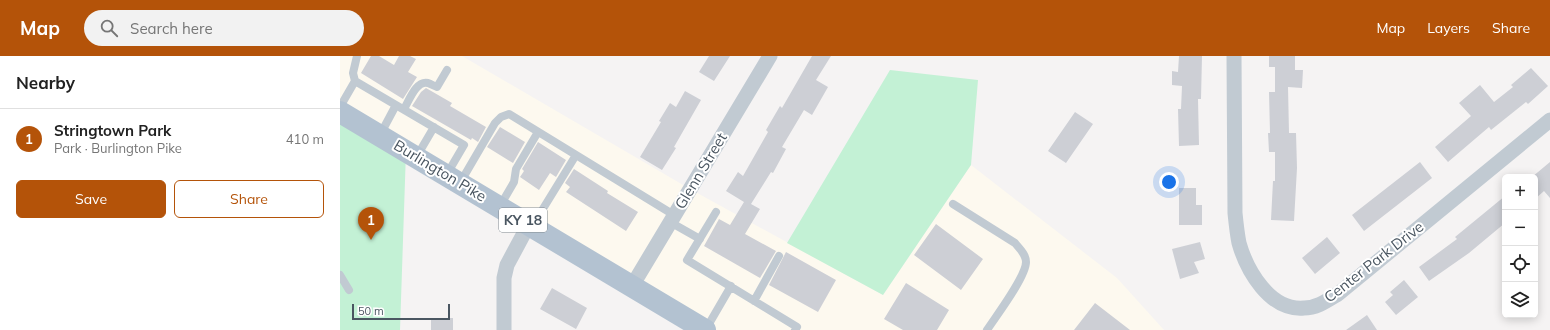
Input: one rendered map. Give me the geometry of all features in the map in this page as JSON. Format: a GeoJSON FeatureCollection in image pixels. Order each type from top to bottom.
{"type":"FeatureCollection","features":[{"type":"Feature","properties":{"kind":"main road","name":"Burlington Pike"},"geometry":{"type":"LineString","coordinates":[[340,112],[500,206],[705,330]]}},
{"type":"Feature","properties":{"kind":"street","name":"Glenn Street"},"geometry":{"type":"LineString","coordinates":[[632,286],[770,56]]}},
{"type":"Feature","properties":{"kind":"street","name":"Center Park Drive"},"geometry":{"type":"LineString","coordinates":[[1234,56],[1235,212],[1237,233],[1246,261],[1254,276],[1265,290],[1274,298],[1283,304],[1293,307],[1306,308],[1322,304],[1338,294],[1550,120]]}},
{"type":"Feature","properties":{"kind":"street"},"geometry":{"type":"LineString","coordinates":[[504,330],[504,278],[507,265],[531,225]]}},
{"type":"Feature","properties":{"kind":"lane"},"geometry":{"type":"LineString","coordinates":[[340,108],[355,81],[353,73],[356,56]]}},
{"type":"Feature","properties":{"kind":"lane"},"geometry":{"type":"LineString","coordinates":[[404,109],[416,89],[421,84],[427,82],[437,87],[447,70]]}},
{"type":"Feature","properties":{"kind":"lane"},"geometry":{"type":"LineString","coordinates":[[355,81],[464,145],[453,179]]}},
{"type":"Feature","properties":{"kind":"lane"},"geometry":{"type":"LineString","coordinates":[[380,135],[396,105]]}},
{"type":"Feature","properties":{"kind":"lane"},"geometry":{"type":"LineString","coordinates":[[453,179],[495,122],[501,117],[509,114],[576,155],[672,219],[700,240]]}},
{"type":"Feature","properties":{"kind":"lane"},"geometry":{"type":"LineString","coordinates":[[417,157],[434,127]]}},
{"type":"Feature","properties":{"kind":"lane"},"geometry":{"type":"LineString","coordinates":[[500,206],[514,182],[516,169],[538,132]]}},
{"type":"Feature","properties":{"kind":"lane"},"geometry":{"type":"LineString","coordinates":[[531,225],[576,155]]}},
{"type":"Feature","properties":{"kind":"lane"},"geometry":{"type":"LineString","coordinates":[[953,204],[1015,243],[1022,250],[1026,261],[1023,274],[986,330]]}},
{"type":"Feature","properties":{"kind":"lane"},"geometry":{"type":"LineString","coordinates":[[716,212],[687,260],[796,327],[795,330]]}},
{"type":"Feature","properties":{"kind":"lane"},"geometry":{"type":"LineString","coordinates":[[754,301],[779,256]]}},
{"type":"Feature","properties":{"kind":"lane"},"geometry":{"type":"LineString","coordinates":[[340,275],[349,290]]}},
{"type":"Feature","properties":{"kind":"lane"},"geometry":{"type":"LineString","coordinates":[[705,330],[731,286]]}},
{"type":"Feature","properties":{"kind":"shaded area"},"geometry":{"type":"Polygon","coordinates":[[[340,56],[462,56],[690,189],[883,295],[971,165],[1117,278],[1164,330],[705,330],[340,112],[340,56]]]}},
{"type":"Feature","properties":{"kind":"green space"},"geometry":{"type":"Polygon","coordinates":[[[890,70],[978,80],[971,165],[883,295],[787,243],[890,70]]]}},
{"type":"Feature","properties":{"kind":"green space"},"geometry":{"type":"Polygon","coordinates":[[[340,112],[406,151],[400,330],[340,330],[340,112]]]}},
{"type":"Feature","properties":{"kind":"building"},"geometry":{"type":"Polygon","coordinates":[[[371,56],[379,56],[394,65],[399,56],[410,56],[416,59],[408,72],[417,77],[403,99],[361,73],[371,56]]]}},
{"type":"Feature","properties":{"kind":"building"},"geometry":{"type":"Polygon","coordinates":[[[709,56],[730,56],[714,81],[699,72],[709,56]]]}},
{"type":"Feature","properties":{"kind":"building"},"geometry":{"type":"Polygon","coordinates":[[[812,56],[831,56],[816,80],[828,87],[812,115],[804,110],[782,147],[786,149],[773,173],[771,172],[751,204],[760,209],[745,234],[776,251],[760,278],[704,246],[719,219],[730,225],[744,202],[726,191],[738,172],[743,176],[768,132],[766,130],[780,106],[782,108],[812,56]]]}},
{"type":"Feature","properties":{"kind":"building"},"geometry":{"type":"Polygon","coordinates":[[[1179,56],[1202,56],[1201,99],[1198,99],[1199,145],[1179,146],[1178,109],[1181,109],[1182,86],[1172,85],[1172,71],[1178,72],[1179,56]]]}},
{"type":"Feature","properties":{"kind":"building"},"geometry":{"type":"Polygon","coordinates":[[[1269,56],[1295,56],[1295,70],[1303,70],[1302,88],[1288,87],[1289,133],[1296,133],[1297,168],[1294,221],[1271,220],[1273,181],[1275,181],[1275,152],[1269,152],[1269,92],[1275,92],[1275,67],[1269,67],[1269,56]]]}},
{"type":"Feature","properties":{"kind":"building"},"geometry":{"type":"Polygon","coordinates":[[[1531,68],[1548,86],[1528,104],[1526,102],[1491,130],[1489,127],[1448,162],[1435,147],[1471,116],[1459,103],[1480,85],[1494,102],[1513,87],[1511,85],[1531,68]]]}},
{"type":"Feature","properties":{"kind":"building"},"geometry":{"type":"Polygon","coordinates":[[[426,88],[452,103],[450,106],[486,127],[478,142],[472,138],[471,140],[412,106],[421,92],[426,88]]]}},
{"type":"Feature","properties":{"kind":"building"},"geometry":{"type":"Polygon","coordinates":[[[685,91],[701,100],[674,147],[676,148],[662,170],[640,157],[661,122],[659,121],[670,103],[676,107],[685,91]]]}},
{"type":"Feature","properties":{"kind":"building"},"geometry":{"type":"Polygon","coordinates":[[[1075,112],[1093,124],[1066,163],[1048,151],[1075,112]]]}},
{"type":"Feature","properties":{"kind":"building"},"geometry":{"type":"Polygon","coordinates":[[[500,127],[525,142],[513,163],[487,147],[500,127]]]}},
{"type":"Feature","properties":{"kind":"building"},"geometry":{"type":"Polygon","coordinates":[[[538,142],[566,160],[556,177],[550,173],[539,190],[520,177],[524,171],[522,169],[538,142]]]}},
{"type":"Feature","properties":{"kind":"building"},"geometry":{"type":"Polygon","coordinates":[[[1420,162],[1432,178],[1364,231],[1352,215],[1420,162]]]}},
{"type":"Feature","properties":{"kind":"building"},"geometry":{"type":"Polygon","coordinates":[[[1550,162],[1550,198],[1544,191],[1538,196],[1538,174],[1536,174],[1550,162]]]}},
{"type":"Feature","properties":{"kind":"building"},"geometry":{"type":"Polygon","coordinates":[[[574,169],[608,191],[607,193],[638,212],[626,231],[566,192],[570,187],[565,183],[574,169]]]}},
{"type":"Feature","properties":{"kind":"building"},"geometry":{"type":"Polygon","coordinates":[[[1179,188],[1196,188],[1196,205],[1202,205],[1202,225],[1179,225],[1179,188]]]}},
{"type":"Feature","properties":{"kind":"building"},"geometry":{"type":"Polygon","coordinates":[[[1502,198],[1502,226],[1469,253],[1429,281],[1419,267],[1457,239],[1455,237],[1502,198]]]}},
{"type":"Feature","properties":{"kind":"building"},"geometry":{"type":"Polygon","coordinates":[[[936,224],[983,259],[961,290],[914,255],[936,224]]]}},
{"type":"Feature","properties":{"kind":"building"},"geometry":{"type":"Polygon","coordinates":[[[1327,237],[1340,253],[1315,274],[1302,258],[1327,237]]]}},
{"type":"Feature","properties":{"kind":"building"},"geometry":{"type":"Polygon","coordinates":[[[1200,242],[1205,259],[1194,262],[1199,273],[1180,279],[1172,249],[1200,242]]]}},
{"type":"Feature","properties":{"kind":"building"},"geometry":{"type":"Polygon","coordinates":[[[786,252],[836,280],[818,312],[769,285],[786,252]]]}},
{"type":"Feature","properties":{"kind":"building"},"geometry":{"type":"Polygon","coordinates":[[[1404,280],[1418,297],[1396,315],[1385,302],[1393,295],[1390,292],[1404,280]]]}},
{"type":"Feature","properties":{"kind":"building"},"geometry":{"type":"Polygon","coordinates":[[[906,283],[949,310],[937,330],[903,330],[884,319],[906,283]]]}},
{"type":"Feature","properties":{"kind":"building"},"geometry":{"type":"Polygon","coordinates":[[[552,288],[587,308],[576,329],[540,309],[552,288]]]}},
{"type":"Feature","properties":{"kind":"building"},"geometry":{"type":"Polygon","coordinates":[[[1095,303],[1130,330],[1074,330],[1095,303]]]}},
{"type":"Feature","properties":{"kind":"building"},"geometry":{"type":"Polygon","coordinates":[[[1367,315],[1377,330],[1346,330],[1367,315]]]}},
{"type":"Feature","properties":{"kind":"building"},"geometry":{"type":"Polygon","coordinates":[[[431,318],[453,318],[453,330],[431,330],[431,318]]]}},
{"type":"Feature","properties":{"kind":"place","name":"Stringtown Park"},"geometry":{"type":"Point","coordinates":[371,240]}}]}
